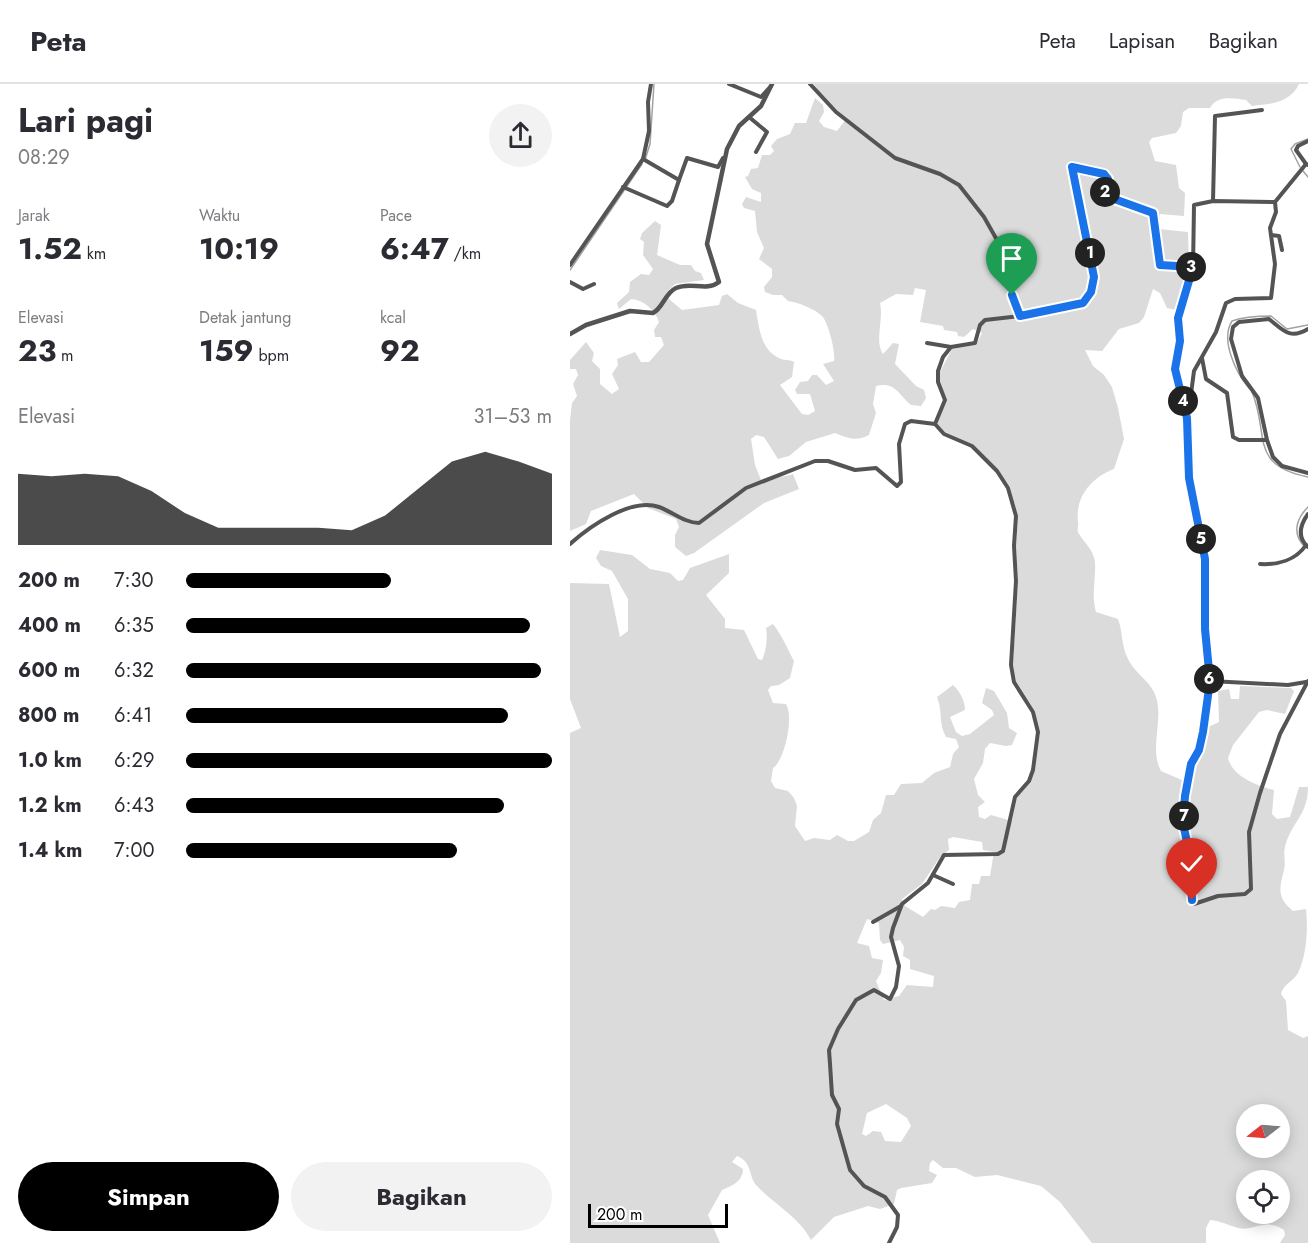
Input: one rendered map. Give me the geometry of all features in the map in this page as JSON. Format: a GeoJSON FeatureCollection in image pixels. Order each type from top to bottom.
{"type":"FeatureCollection","features":[{"type":"Feature","properties":{"kind":"street"},"geometry":{"type":"LineString","coordinates":[[570,264],[645,160],[651,84]]}},
{"type":"Feature","properties":{"kind":"street"},"geometry":{"type":"LineString","coordinates":[[730,84],[761,97],[772,85]]}},
{"type":"Feature","properties":{"kind":"street"},"geometry":{"type":"LineString","coordinates":[[810,84],[836,112],[886,152],[895,158],[940,174],[959,185],[984,217],[1004,252],[1010,291],[1020,316]]}},
{"type":"Feature","properties":{"kind":"street"},"geometry":{"type":"LineString","coordinates":[[570,334],[586,325],[630,311],[653,313],[675,288],[685,285],[712,286],[719,282],[718,272],[707,244],[725,155],[733,134],[757,111],[772,85]]}},
{"type":"Feature","properties":{"kind":"street"},"geometry":{"type":"LineString","coordinates":[[1213,201],[1215,116],[1262,110]]}},
{"type":"Feature","properties":{"kind":"street"},"geometry":{"type":"LineString","coordinates":[[749,117],[767,132],[767,136],[756,152]]}},
{"type":"Feature","properties":{"kind":"street"},"geometry":{"type":"LineString","coordinates":[[1187,418],[1191,411],[1191,381],[1216,332],[1226,303],[1232,299],[1271,298],[1275,264],[1270,235],[1271,222],[1276,212],[1275,202],[1307,165],[1296,150],[1298,146],[1308,141]]}},
{"type":"Feature","properties":{"kind":"street"},"geometry":{"type":"LineString","coordinates":[[626,188],[669,205],[687,158],[718,166],[725,155]]}},
{"type":"Feature","properties":{"kind":"street"},"geometry":{"type":"LineString","coordinates":[[645,160],[679,180]]}},
{"type":"Feature","properties":{"kind":"street"},"geometry":{"type":"LineString","coordinates":[[927,343],[951,347],[975,343],[980,326],[987,320],[1020,316],[1083,303],[1091,292],[1094,277],[1072,167],[1104,174],[1108,179],[1106,196],[1153,213],[1160,265],[1193,267]]}},
{"type":"Feature","properties":{"kind":"street"},"geometry":{"type":"LineString","coordinates":[[1275,202],[1213,201],[1198,203],[1193,207],[1193,267],[1178,318],[1180,341],[1175,369],[1187,418],[1189,478],[1205,559],[1205,629],[1210,681],[1203,732],[1199,750],[1191,764],[1184,805],[1183,823],[1190,857],[1194,904],[1218,896],[1245,894],[1251,889],[1249,832],[1280,734],[1307,682]]}},
{"type":"Feature","properties":{"kind":"street"},"geometry":{"type":"LineString","coordinates":[[1270,235],[1279,236],[1282,250]]}},
{"type":"Feature","properties":{"kind":"street"},"geometry":{"type":"LineString","coordinates":[[570,282],[583,289],[594,284]]}},
{"type":"Feature","properties":{"kind":"street"},"geometry":{"type":"LineString","coordinates":[[1308,329],[1299,334],[1290,334],[1269,319],[1239,322],[1231,331],[1231,339],[1242,376],[1258,398],[1265,440],[1273,457],[1282,466],[1308,473]]}},
{"type":"Feature","properties":{"kind":"street"},"geometry":{"type":"LineString","coordinates":[[935,424],[945,400],[938,382],[938,371],[951,347]]}},
{"type":"Feature","properties":{"kind":"street"},"geometry":{"type":"LineString","coordinates":[[1202,357],[1206,379],[1227,393],[1233,437],[1239,440],[1265,440]]}},
{"type":"Feature","properties":{"kind":"street"},"geometry":{"type":"LineString","coordinates":[[570,544],[611,517],[650,504],[690,522],[699,523],[746,488],[789,474],[815,461],[828,461],[855,470],[876,468],[897,486],[901,482],[899,444],[905,424],[911,421],[935,424],[944,434],[972,446],[997,471],[1012,497],[1017,528],[1014,546],[1016,581],[1011,665],[1014,682],[1033,712],[1038,732],[1033,770],[1029,781],[1015,797],[1003,851],[998,854],[944,855],[928,883],[902,906],[873,922]]}},
{"type":"Feature","properties":{"kind":"street"},"geometry":{"type":"LineString","coordinates":[[1260,564],[1279,563],[1305,547],[1300,533],[1308,514]]}},
{"type":"Feature","properties":{"kind":"street"},"geometry":{"type":"LineString","coordinates":[[1210,681],[1288,685],[1307,682]]}},
{"type":"Feature","properties":{"kind":"street"},"geometry":{"type":"LineString","coordinates":[[933,875],[953,884]]}},
{"type":"Feature","properties":{"kind":"street"},"geometry":{"type":"LineString","coordinates":[[889,1243],[897,1227],[896,1210],[885,1197],[864,1186],[855,1178],[843,1154],[837,1124],[839,1109],[832,1095],[829,1050],[838,1029],[856,1000],[874,990],[890,999],[896,987],[899,966],[891,936],[902,906]]}},
{"type":"Feature","properties":{"kind":"shaded area"},"geometry":{"type":"Polygon","coordinates":[[[814,84],[1299,84],[1291,95],[1273,103],[1252,106],[1246,100],[1226,98],[1217,101],[1210,108],[1189,108],[1183,112],[1181,126],[1176,133],[1152,138],[1149,142],[1155,161],[1176,165],[1179,188],[1185,193],[1184,216],[1160,214],[1159,229],[1188,232],[1189,270],[1176,310],[1167,308],[1160,293],[1153,289],[1144,317],[1139,323],[1119,329],[1102,351],[1085,350],[1093,366],[1104,375],[1112,387],[1124,439],[1114,469],[1099,477],[1082,496],[1078,512],[1078,529],[1095,562],[1096,612],[1118,619],[1128,659],[1154,692],[1158,711],[1156,752],[1161,771],[1184,781],[1190,780],[1204,748],[1208,727],[1219,722],[1218,691],[1229,689],[1231,699],[1239,699],[1240,686],[1291,688],[1294,691],[1285,714],[1267,710],[1259,712],[1233,745],[1228,758],[1234,770],[1240,775],[1253,783],[1274,790],[1272,814],[1277,819],[1290,817],[1299,787],[1308,787],[1305,805],[1285,847],[1285,867],[1280,888],[1284,902],[1293,911],[1306,909],[1307,917],[1306,941],[1301,966],[1281,994],[1286,1001],[1288,1030],[1303,1038],[1308,1036],[1308,1243],[1280,1243],[1285,1235],[1284,1230],[1277,1226],[1265,1225],[1244,1229],[1210,1220],[1206,1228],[1206,1243],[1092,1243],[1060,1202],[1041,1186],[997,1175],[975,1177],[956,1168],[943,1168],[933,1160],[929,1171],[937,1175],[932,1183],[897,1190],[894,1204],[880,1209],[868,1206],[834,1217],[811,1240],[793,1218],[757,1186],[746,1162],[737,1156],[732,1162],[743,1169],[743,1173],[733,1185],[722,1190],[708,1215],[720,1243],[570,1243],[570,733],[581,728],[570,699],[570,583],[609,584],[620,637],[628,631],[628,599],[612,571],[601,566],[596,558],[600,550],[632,555],[650,569],[670,573],[678,581],[683,580],[690,568],[729,554],[729,573],[706,595],[725,619],[725,628],[744,630],[758,659],[762,660],[765,653],[766,628],[773,624],[794,661],[790,678],[779,685],[771,686],[768,690],[773,703],[786,704],[789,718],[787,738],[781,756],[773,768],[771,781],[775,788],[788,791],[794,798],[797,806],[795,826],[805,841],[814,838],[830,840],[837,835],[848,841],[854,841],[869,832],[873,820],[881,813],[886,795],[894,795],[901,784],[922,783],[934,773],[950,767],[953,754],[959,747],[956,739],[946,737],[937,697],[953,685],[962,696],[965,710],[950,717],[956,732],[962,736],[970,734],[994,715],[992,710],[982,703],[986,688],[994,691],[1007,713],[1009,728],[1017,733],[1012,745],[990,743],[985,749],[983,763],[974,779],[978,795],[985,802],[978,807],[979,817],[985,819],[991,815],[1012,821],[1017,798],[1030,782],[1035,770],[1040,732],[1035,711],[1016,681],[1013,665],[1018,581],[1016,546],[1018,516],[1010,487],[998,470],[974,445],[945,432],[937,423],[947,400],[940,382],[940,372],[952,349],[976,345],[982,333],[973,329],[964,337],[958,336],[957,332],[944,330],[943,326],[920,322],[926,290],[915,288],[913,295],[896,294],[880,303],[880,349],[883,354],[893,343],[899,344],[895,364],[916,386],[924,390],[926,398],[921,406],[911,405],[888,385],[876,386],[873,404],[876,413],[869,435],[852,438],[835,433],[806,442],[789,456],[778,459],[764,437],[756,435],[751,439],[755,465],[761,480],[793,474],[799,489],[764,503],[694,553],[686,556],[675,547],[675,535],[679,527],[676,519],[648,508],[634,494],[591,511],[586,524],[570,531],[570,420],[572,403],[577,396],[573,384],[578,375],[576,369],[570,369],[570,360],[586,342],[594,353],[592,361],[600,369],[600,384],[612,394],[619,389],[612,374],[618,365],[617,359],[635,352],[641,362],[649,362],[664,345],[661,337],[655,337],[654,330],[659,322],[655,313],[648,306],[631,299],[619,309],[617,303],[629,292],[630,282],[641,274],[649,275],[653,269],[643,255],[644,242],[640,239],[642,233],[655,221],[661,225],[657,255],[680,265],[691,265],[695,271],[701,273],[704,280],[675,284],[668,291],[669,299],[682,310],[719,305],[722,296],[727,294],[738,303],[756,310],[762,338],[768,350],[781,359],[794,362],[792,377],[780,385],[802,414],[808,415],[815,411],[810,394],[797,394],[795,390],[800,382],[808,381],[812,375],[817,375],[826,385],[834,381],[823,364],[834,361],[833,344],[829,331],[822,316],[815,311],[788,301],[782,295],[765,292],[764,287],[772,277],[772,269],[759,259],[764,248],[757,232],[755,211],[744,208],[742,204],[746,197],[761,202],[761,193],[752,189],[745,177],[751,169],[758,168],[762,155],[770,155],[774,151],[771,146],[777,139],[790,134],[795,123],[806,123],[815,98],[823,105],[824,112],[819,121],[824,127],[837,131],[846,119],[821,95],[814,84]],[[953,837],[948,839],[949,850],[940,857],[922,884],[902,899],[905,906],[923,917],[931,909],[935,910],[941,906],[955,908],[959,902],[970,900],[972,884],[979,884],[981,876],[990,876],[994,852],[983,850],[982,842],[953,837]],[[867,919],[857,943],[869,946],[872,958],[883,960],[881,973],[876,981],[884,1000],[899,996],[907,985],[933,987],[934,976],[910,969],[910,960],[903,956],[904,947],[900,940],[883,944],[880,940],[879,923],[867,919]],[[886,1104],[867,1113],[862,1134],[866,1136],[873,1131],[881,1132],[885,1141],[901,1142],[911,1126],[907,1118],[886,1104]]]}},
{"type":"Feature","properties":{"kind":"waterway"},"geometry":{"type":"LineString","coordinates":[[645,160],[650,144],[654,84]]}},
{"type":"Feature","properties":{"kind":"waterway"},"geometry":{"type":"LineString","coordinates":[[1300,167],[1291,149],[1295,144],[1308,139]]}},
{"type":"Feature","properties":{"kind":"waterway"},"geometry":{"type":"LineString","coordinates":[[570,270],[642,164]]}},
{"type":"Feature","properties":{"kind":"waterway"},"geometry":{"type":"LineString","coordinates":[[1303,171],[1308,177]]}},
{"type":"Feature","properties":{"kind":"waterway"},"geometry":{"type":"LineString","coordinates":[[1249,388],[1239,374],[1231,356],[1228,337],[1232,321],[1271,316],[1287,329],[1308,325]]}},
{"type":"Feature","properties":{"kind":"waterway"},"geometry":{"type":"LineString","coordinates":[[1252,392],[1264,446],[1269,456],[1276,465],[1289,472],[1308,477]]}},
{"type":"Feature","properties":{"kind":"waterway"},"geometry":{"type":"LineString","coordinates":[[1303,545],[1298,535],[1297,525],[1308,507]]}},
{"type":"Feature","properties":{"kind":"route"},"geometry":{"type":"LineString","coordinates":[[1012,295],[1020,316],[1083,303],[1091,292],[1094,277],[1071,170],[1076,166],[1106,175],[1108,179],[1105,194],[1110,199],[1153,213],[1160,265],[1193,267],[1177,322],[1180,346],[1175,369],[1187,418],[1189,478],[1205,559],[1205,629],[1210,681],[1203,732],[1199,750],[1191,764],[1185,796],[1183,823],[1192,872],[1192,900]]}}]}
